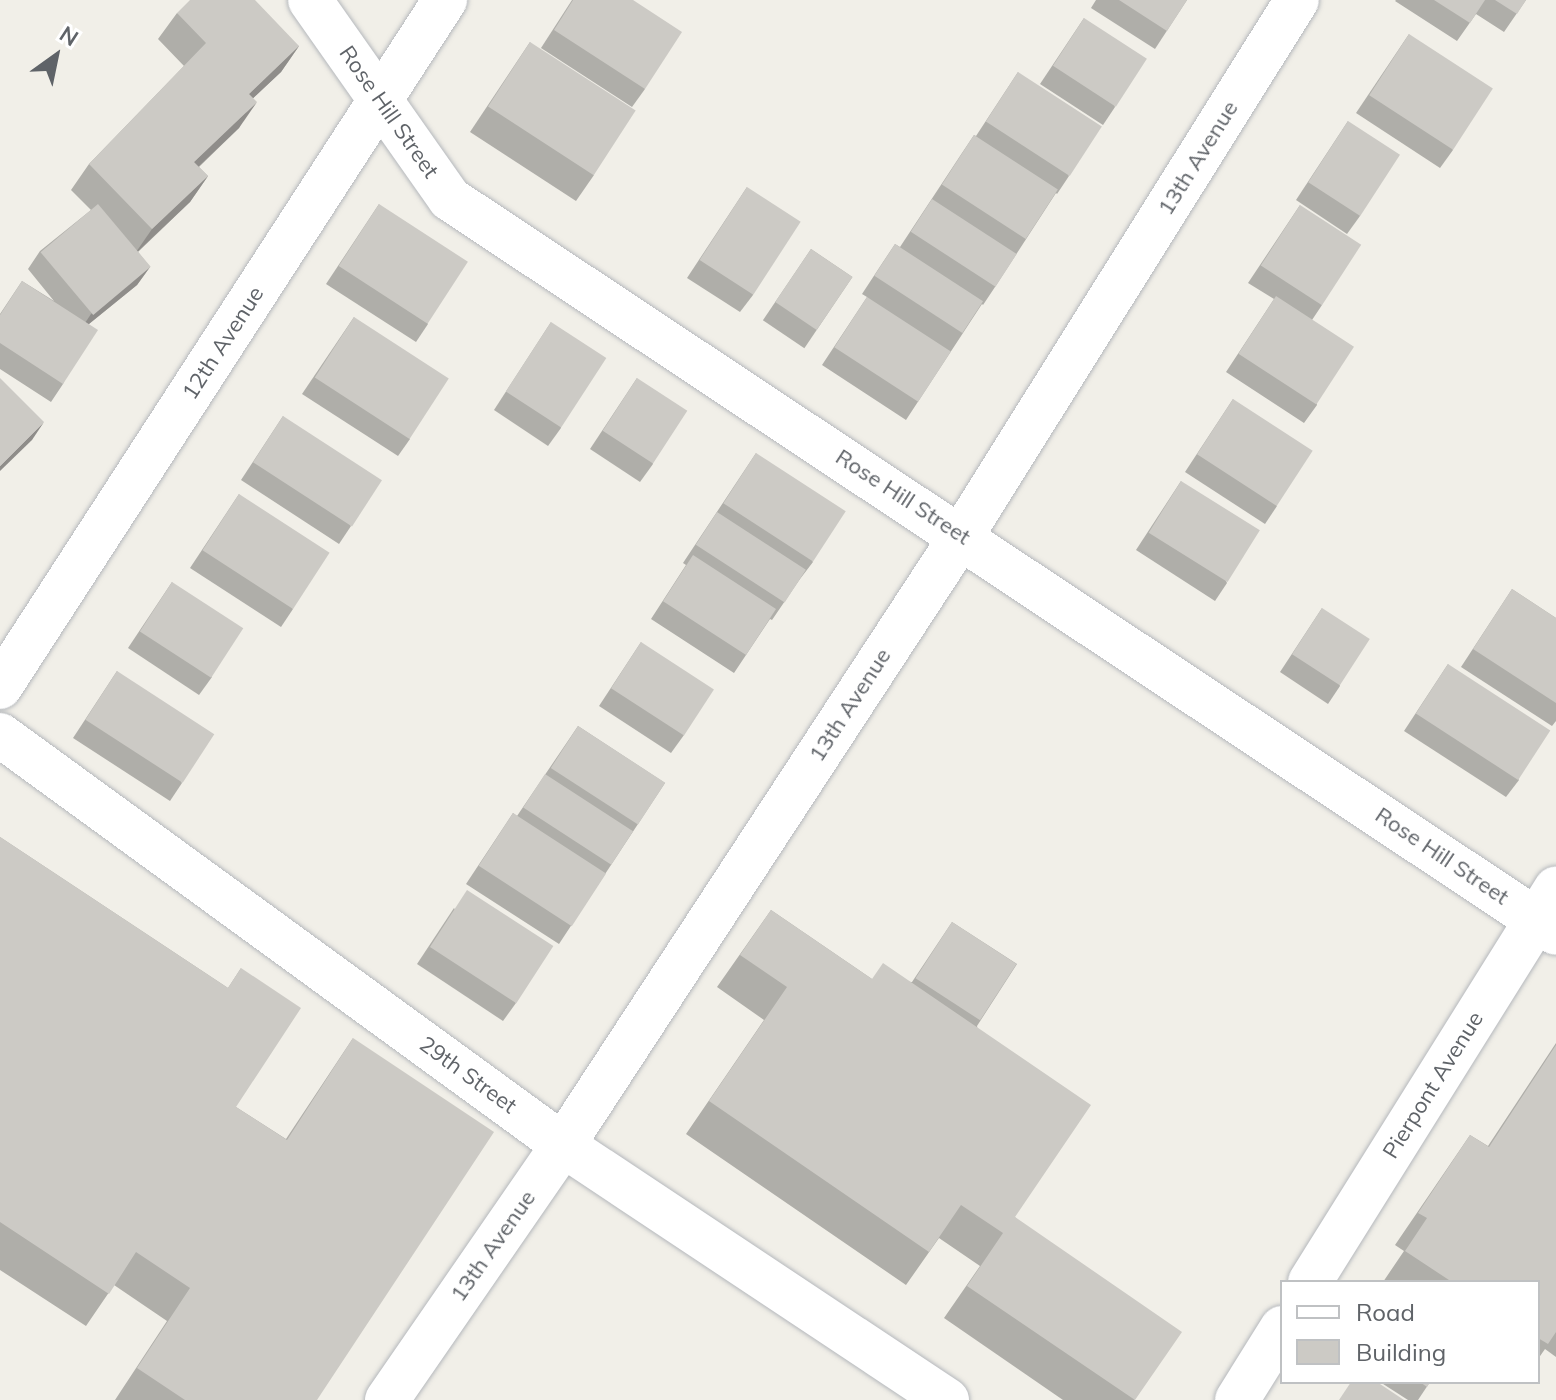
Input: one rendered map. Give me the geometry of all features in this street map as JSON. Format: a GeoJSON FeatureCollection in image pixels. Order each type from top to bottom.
{"type":"FeatureCollection","features":[{"type":"Feature","properties":{"kind":"street","name":"Rose Hill Street"},"geometry":{"type":"LineString","coordinates":[[310,0],[450,199],[962,535],[1549,914]]}},
{"type":"Feature","properties":{"kind":"street","name":"12th Avenue"},"geometry":{"type":"LineString","coordinates":[[0,687],[445,0]]}},
{"type":"Feature","properties":{"kind":"street","name":"13th Avenue"},"geometry":{"type":"LineString","coordinates":[[387,1400],[563,1145],[962,535],[1297,0]]}},
{"type":"Feature","properties":{"kind":"street","name":"29th Street"},"geometry":{"type":"LineString","coordinates":[[0,735],[563,1145],[947,1400]]}},
{"type":"Feature","properties":{"kind":"street","name":"Pierpont Avenue"},"geometry":{"type":"LineString","coordinates":[[1311,1280],[1549,914]]}},
{"type":"Feature","properties":{"kind":"street"},"geometry":{"type":"LineString","coordinates":[[1237,1400],[1280,1331]]}},
{"type":"Feature","properties":{"kind":"building"},"geometry":{"type":"Polygon","coordinates":[[[190,0],[255,0],[299,46],[249,94],[257,102],[194,162],[208,176],[152,229],[89,164],[206,43],[177,13],[190,0]]]}},
{"type":"Feature","properties":{"kind":"building"},"geometry":{"type":"Polygon","coordinates":[[[573,0],[633,0],[682,32],[645,89],[554,30],[573,0]]]}},
{"type":"Feature","properties":{"kind":"building"},"geometry":{"type":"Polygon","coordinates":[[[1119,0],[1187,0],[1167,31],[1119,0]]]}},
{"type":"Feature","properties":{"kind":"building"},"geometry":{"type":"Polygon","coordinates":[[[1434,0],[1485,0],[1470,23],[1434,0]]]}},
{"type":"Feature","properties":{"kind":"building"},"geometry":{"type":"Polygon","coordinates":[[[1495,0],[1526,0],[1517,14],[1495,0]]]}},
{"type":"Feature","properties":{"kind":"building"},"geometry":{"type":"Polygon","coordinates":[[[1084,18],[1147,59],[1116,107],[1053,66],[1084,18]]]}},
{"type":"Feature","properties":{"kind":"building"},"geometry":{"type":"Polygon","coordinates":[[[1409,34],[1493,88],[1453,150],[1369,95],[1409,34]]]}},
{"type":"Feature","properties":{"kind":"building"},"geometry":{"type":"Polygon","coordinates":[[[530,42],[636,111],[594,175],[488,107],[530,42]]]}},
{"type":"Feature","properties":{"kind":"building"},"geometry":{"type":"Polygon","coordinates":[[[1018,72],[1102,126],[1070,176],[986,121],[1018,72]]]}},
{"type":"Feature","properties":{"kind":"building"},"geometry":{"type":"Polygon","coordinates":[[[1348,121],[1400,155],[1360,216],[1308,182],[1348,121]]]}},
{"type":"Feature","properties":{"kind":"building"},"geometry":{"type":"Polygon","coordinates":[[[974,135],[1058,189],[1026,239],[942,184],[974,135]]]}},
{"type":"Feature","properties":{"kind":"building"},"geometry":{"type":"Polygon","coordinates":[[[747,187],[801,222],[753,295],[700,260],[747,187]]]}},
{"type":"Feature","properties":{"kind":"building"},"geometry":{"type":"Polygon","coordinates":[[[932,199],[1017,254],[995,287],[911,232],[932,199]]]}},
{"type":"Feature","properties":{"kind":"building"},"geometry":{"type":"Polygon","coordinates":[[[98,204],[151,267],[93,315],[41,252],[98,204]]]}},
{"type":"Feature","properties":{"kind":"building"},"geometry":{"type":"Polygon","coordinates":[[[379,204],[468,262],[428,324],[339,266],[379,204]]]}},
{"type":"Feature","properties":{"kind":"building"},"geometry":{"type":"Polygon","coordinates":[[[1300,205],[1361,245],[1322,305],[1261,265],[1300,205]]]}},
{"type":"Feature","properties":{"kind":"building"},"geometry":{"type":"Polygon","coordinates":[[[895,244],[983,301],[962,333],[874,276],[895,244]]]}},
{"type":"Feature","properties":{"kind":"building"},"geometry":{"type":"Polygon","coordinates":[[[811,249],[852,277],[817,330],[775,302],[811,249]]]}},
{"type":"Feature","properties":{"kind":"building"},"geometry":{"type":"Polygon","coordinates":[[[22,281],[98,330],[63,384],[0,343],[0,315],[22,281]]]}},
{"type":"Feature","properties":{"kind":"building"},"geometry":{"type":"Polygon","coordinates":[[[1276,296],[1354,347],[1316,405],[1238,354],[1276,296]]]}},
{"type":"Feature","properties":{"kind":"building"},"geometry":{"type":"Polygon","coordinates":[[[867,297],[951,351],[918,402],[834,347],[867,297]]]}},
{"type":"Feature","properties":{"kind":"building"},"geometry":{"type":"Polygon","coordinates":[[[354,317],[449,379],[410,439],[315,377],[354,317]]]}},
{"type":"Feature","properties":{"kind":"building"},"geometry":{"type":"Polygon","coordinates":[[[551,322],[606,358],[561,428],[506,392],[551,322]]]}},
{"type":"Feature","properties":{"kind":"building"},"geometry":{"type":"Polygon","coordinates":[[[0,378],[44,422],[0,466],[0,378]]]}},
{"type":"Feature","properties":{"kind":"building"},"geometry":{"type":"Polygon","coordinates":[[[637,378],[687,411],[653,464],[603,431],[637,378]]]}},
{"type":"Feature","properties":{"kind":"building"},"geometry":{"type":"Polygon","coordinates":[[[1233,399],[1313,451],[1277,506],[1197,454],[1233,399]]]}},
{"type":"Feature","properties":{"kind":"building"},"geometry":{"type":"Polygon","coordinates":[[[283,416],[382,480],[352,526],[253,462],[283,416]]]}},
{"type":"Feature","properties":{"kind":"building"},"geometry":{"type":"Polygon","coordinates":[[[756,453],[846,511],[813,562],[723,503],[756,453]]]}},
{"type":"Feature","properties":{"kind":"building"},"geometry":{"type":"Polygon","coordinates":[[[1181,481],[1260,530],[1228,582],[1149,533],[1181,481]]]}},
{"type":"Feature","properties":{"kind":"building"},"geometry":{"type":"Polygon","coordinates":[[[239,494],[330,553],[293,609],[203,550],[239,494]]]}},
{"type":"Feature","properties":{"kind":"building"},"geometry":{"type":"Polygon","coordinates":[[[717,512],[806,570],[785,602],[696,545],[717,512]]]}},
{"type":"Feature","properties":{"kind":"building"},"geometry":{"type":"Polygon","coordinates":[[[693,555],[776,609],[746,655],[663,601],[693,555]]]}},
{"type":"Feature","properties":{"kind":"building"},"geometry":{"type":"Polygon","coordinates":[[[172,582],[243,628],[211,678],[140,631],[172,582]]]}},
{"type":"Feature","properties":{"kind":"building"},"geometry":{"type":"Polygon","coordinates":[[[1512,589],[1556,618],[1556,703],[1473,649],[1512,589]]]}},
{"type":"Feature","properties":{"kind":"building"},"geometry":{"type":"Polygon","coordinates":[[[1322,608],[1370,639],[1340,685],[1292,654],[1322,608]]]}},
{"type":"Feature","properties":{"kind":"building"},"geometry":{"type":"Polygon","coordinates":[[[641,642],[714,689],[684,736],[611,688],[641,642]]]}},
{"type":"Feature","properties":{"kind":"building"},"geometry":{"type":"Polygon","coordinates":[[[1448,664],[1550,730],[1518,780],[1416,713],[1448,664]]]}},
{"type":"Feature","properties":{"kind":"building"},"geometry":{"type":"Polygon","coordinates":[[[117,671],[214,734],[183,783],[85,720],[117,671]]]}},
{"type":"Feature","properties":{"kind":"building"},"geometry":{"type":"Polygon","coordinates":[[[578,726],[665,783],[638,825],[551,768],[578,726]]]}},
{"type":"Feature","properties":{"kind":"building"},"geometry":{"type":"Polygon","coordinates":[[[545,774],[633,831],[611,865],[523,808],[545,774]]]}},
{"type":"Feature","properties":{"kind":"building"},"geometry":{"type":"Polygon","coordinates":[[[513,813],[606,873],[572,926],[479,866],[513,813]]]}},
{"type":"Feature","properties":{"kind":"building"},"geometry":{"type":"Polygon","coordinates":[[[0,837],[228,988],[241,968],[301,1008],[236,1107],[287,1140],[353,1038],[494,1132],[317,1400],[185,1400],[137,1368],[190,1288],[136,1252],[109,1294],[0,1222],[0,837]]]}},
{"type":"Feature","properties":{"kind":"building"},"geometry":{"type":"Polygon","coordinates":[[[467,890],[553,946],[516,1003],[430,947],[467,890]]]}},
{"type":"Feature","properties":{"kind":"building"},"geometry":{"type":"Polygon","coordinates":[[[771,910],[872,979],[883,963],[1091,1105],[1015,1217],[1182,1332],[1135,1400],[967,1286],[1003,1233],[961,1205],[929,1252],[709,1101],[787,987],[740,955],[771,910]]]}},
{"type":"Feature","properties":{"kind":"building"},"geometry":{"type":"Polygon","coordinates":[[[952,922],[1017,964],[980,1020],[916,978],[952,922]]]}},
{"type":"Feature","properties":{"kind":"building"},"geometry":{"type":"Polygon","coordinates":[[[1556,1045],[1556,1332],[1548,1344],[1540,1339],[1540,1280],[1449,1280],[1405,1251],[1427,1218],[1418,1213],[1470,1135],[1489,1147],[1556,1045]]]}},
{"type":"Feature","properties":{"kind":"building"},"geometry":{"type":"Polygon","coordinates":[[[1350,1384],[1380,1384],[1404,1400],[1339,1400],[1350,1384]]]}}]}
